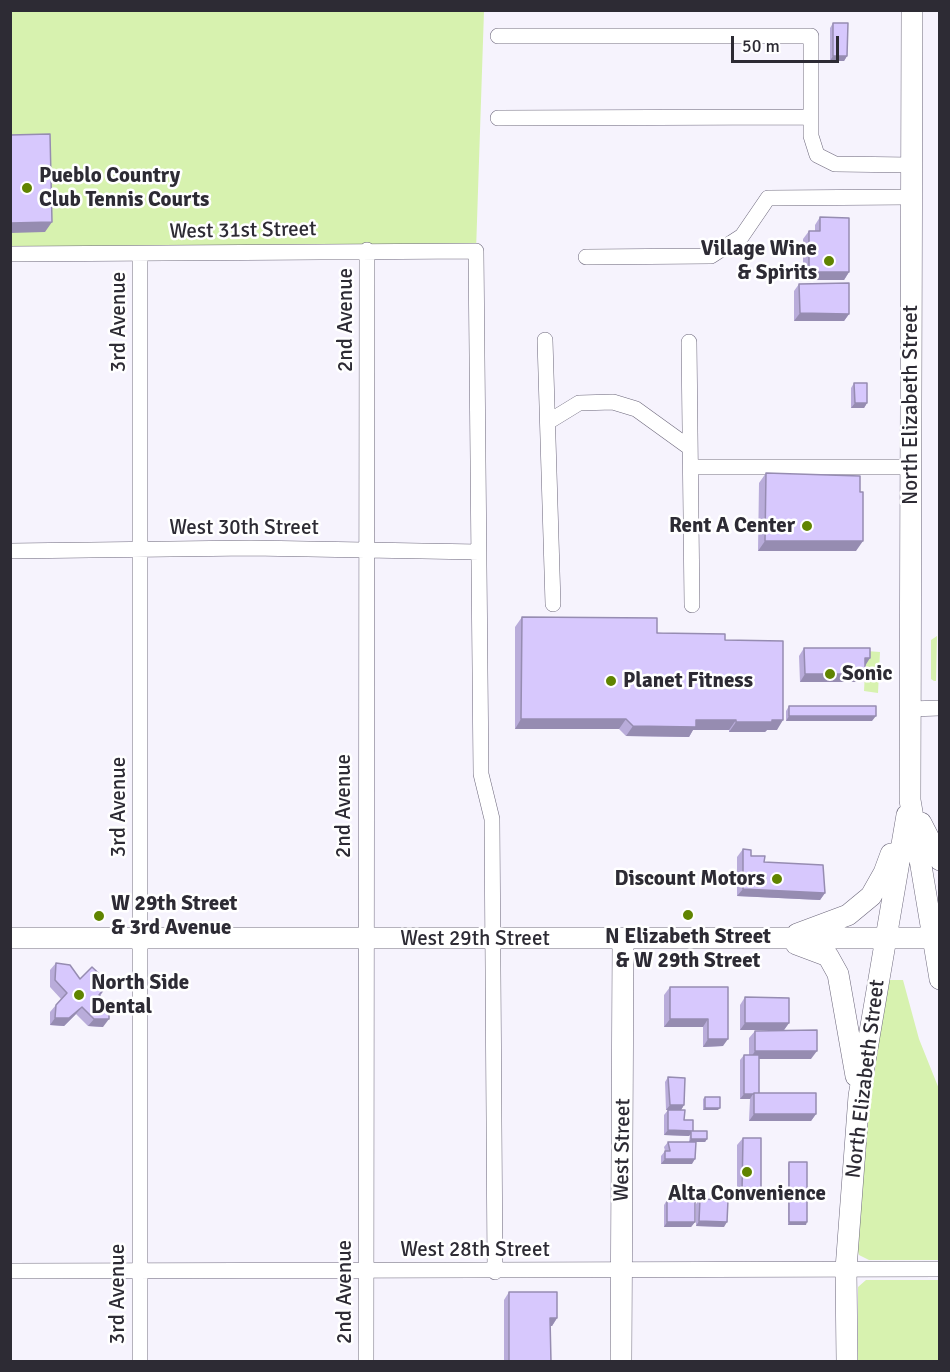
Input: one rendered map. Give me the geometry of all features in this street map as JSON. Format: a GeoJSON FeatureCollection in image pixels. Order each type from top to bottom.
{"type":"FeatureCollection","features":[{"type":"Feature","properties":{"kind":"main road","name":"North Elizabeth Street"},"geometry":{"type":"LineString","coordinates":[[846,1362],[846,1269],[859,1096],[884,939],[910,800],[912,10]]}},
{"type":"Feature","properties":{"kind":"main road","name":"North Elizabeth Street"},"geometry":{"type":"LineString","coordinates":[[910,800],[936,938],[939,979]]}},
{"type":"Feature","properties":{"kind":"main road"},"geometry":{"type":"LineString","coordinates":[[910,800],[939,860]]}},
{"type":"Feature","properties":{"kind":"main road"},"geometry":{"type":"LineString","coordinates":[[785,939],[848,915],[871,896],[884,873],[910,800]]}},
{"type":"Feature","properties":{"kind":"main road","name":"West 29th Street"},"geometry":{"type":"LineString","coordinates":[[10,938],[139,940],[936,938]]}},
{"type":"Feature","properties":{"kind":"main road","name":"West Street"},"geometry":{"type":"LineString","coordinates":[[621,1362],[623,939]]}},
{"type":"Feature","properties":{"kind":"main road"},"geometry":{"type":"LineString","coordinates":[[785,939],[828,956],[838,974],[859,1096]]}},
{"type":"Feature","properties":{"kind":"street"},"geometry":{"type":"LineString","coordinates":[[498,36],[811,36],[810,117],[811,136],[817,155],[834,164],[911,165]]}},
{"type":"Feature","properties":{"kind":"street"},"geometry":{"type":"LineString","coordinates":[[498,118],[810,117]]}},
{"type":"Feature","properties":{"kind":"street"},"geometry":{"type":"LineString","coordinates":[[586,257],[711,256],[742,236],[768,198],[912,197]]}},
{"type":"Feature","properties":{"kind":"street","name":"West 31st Street"},"geometry":{"type":"LineString","coordinates":[[10,255],[367,250],[476,251],[479,552]]}},
{"type":"Feature","properties":{"kind":"street","name":"2nd Avenue"},"geometry":{"type":"LineString","coordinates":[[366,1362],[367,250]]}},
{"type":"Feature","properties":{"kind":"street","name":"3rd Avenue"},"geometry":{"type":"LineString","coordinates":[[140,254],[140,1362]]}},
{"type":"Feature","properties":{"kind":"street"},"geometry":{"type":"LineString","coordinates":[[545,340],[553,604]]}},
{"type":"Feature","properties":{"kind":"street"},"geometry":{"type":"LineString","coordinates":[[689,342],[692,605]]}},
{"type":"Feature","properties":{"kind":"street"},"geometry":{"type":"LineString","coordinates":[[548,422],[579,403],[612,402],[636,409],[690,448]]}},
{"type":"Feature","properties":{"kind":"street"},"geometry":{"type":"LineString","coordinates":[[691,467],[911,467]]}},
{"type":"Feature","properties":{"kind":"street","name":"West 30th Street"},"geometry":{"type":"LineString","coordinates":[[10,551],[366,548],[479,552]]}},
{"type":"Feature","properties":{"kind":"street"},"geometry":{"type":"LineString","coordinates":[[479,552],[481,774],[492,819],[495,1272]]}},
{"type":"Feature","properties":{"kind":"street"},"geometry":{"type":"LineString","coordinates":[[910,709],[939,708]]}},
{"type":"Feature","properties":{"kind":"street","name":"West 28th Street"},"geometry":{"type":"LineString","coordinates":[[10,1271],[495,1272],[939,1269]]}},
{"type":"Feature","properties":{"kind":"green space"},"geometry":{"type":"Polygon","coordinates":[[[10,11],[484,11],[476,251],[140,254],[11,246],[10,11]]]}},
{"type":"Feature","properties":{"kind":"green space"},"geometry":{"type":"Polygon","coordinates":[[[937,636],[936,681],[934,681],[931,679],[931,640],[937,636]]]}},
{"type":"Feature","properties":{"kind":"green space"},"geometry":{"type":"Polygon","coordinates":[[[866,651],[880,652],[878,693],[864,691],[866,651]]]}},
{"type":"Feature","properties":{"kind":"green space"},"geometry":{"type":"Polygon","coordinates":[[[887,980],[903,980],[919,1039],[939,1089],[939,1260],[869,1260],[859,1255],[858,1251],[860,1180],[887,980]]]}},
{"type":"Feature","properties":{"kind":"green space"},"geometry":{"type":"Polygon","coordinates":[[[866,1280],[939,1280],[939,1361],[858,1361],[858,1287],[866,1280]]]}},
{"type":"Feature","properties":{"kind":"building"},"geometry":{"type":"Polygon","coordinates":[[[833,23],[848,23],[847,56],[833,56],[833,23]]]}},
{"type":"Feature","properties":{"kind":"building","name":"Pueblo Country Club Tennis Courts"},"geometry":{"type":"Polygon","coordinates":[[[50,134],[52,222],[10,223],[10,135],[50,134]]]}},
{"type":"Feature","properties":{"kind":"building"},"geometry":{"type":"Polygon","coordinates":[[[820,217],[849,218],[849,272],[809,272],[809,231],[820,231],[820,217]]]}},
{"type":"Feature","properties":{"kind":"building"},"geometry":{"type":"Polygon","coordinates":[[[849,283],[849,314],[800,313],[799,284],[849,283]]]}},
{"type":"Feature","properties":{"kind":"building"},"geometry":{"type":"Polygon","coordinates":[[[854,383],[867,383],[867,403],[855,403],[854,383]]]}},
{"type":"Feature","properties":{"kind":"building","name":"Rent A Center"},"geometry":{"type":"Polygon","coordinates":[[[766,473],[860,476],[860,492],[863,492],[863,541],[765,541],[766,473]]]}},
{"type":"Feature","properties":{"kind":"building"},"geometry":{"type":"Polygon","coordinates":[[[522,617],[657,618],[657,633],[725,634],[725,640],[783,641],[783,720],[736,722],[736,720],[696,720],[696,727],[633,726],[626,719],[521,719],[522,617]]]}},
{"type":"Feature","properties":{"kind":"building","name":"Sonic"},"geometry":{"type":"Polygon","coordinates":[[[804,648],[870,648],[870,658],[865,658],[865,674],[805,674],[804,648]]]}},
{"type":"Feature","properties":{"kind":"building"},"geometry":{"type":"Polygon","coordinates":[[[789,706],[876,706],[876,716],[789,716],[789,706]]]}},
{"type":"Feature","properties":{"kind":"building","name":"Discount Motors"},"geometry":{"type":"Polygon","coordinates":[[[743,849],[751,850],[751,856],[765,856],[764,862],[823,865],[825,893],[743,889],[743,849]]]}},
{"type":"Feature","properties":{"kind":"building","name":"North Side Dental"},"geometry":{"type":"Polygon","coordinates":[[[56,963],[70,965],[80,979],[92,967],[109,983],[99,995],[109,1005],[109,1019],[94,1019],[82,1007],[69,1018],[55,1018],[56,1005],[67,993],[55,980],[56,963]]]}},
{"type":"Feature","properties":{"kind":"building"},"geometry":{"type":"Polygon","coordinates":[[[670,987],[728,987],[728,1039],[708,1039],[708,1019],[670,1019],[670,987]]]}},
{"type":"Feature","properties":{"kind":"building"},"geometry":{"type":"Polygon","coordinates":[[[745,997],[789,998],[789,1023],[745,1023],[745,997]]]}},
{"type":"Feature","properties":{"kind":"building"},"geometry":{"type":"Polygon","coordinates":[[[817,1030],[817,1051],[755,1051],[755,1031],[817,1030]]]}},
{"type":"Feature","properties":{"kind":"building"},"geometry":{"type":"Polygon","coordinates":[[[744,1055],[759,1055],[759,1093],[744,1094],[744,1055]]]}},
{"type":"Feature","properties":{"kind":"building"},"geometry":{"type":"Polygon","coordinates":[[[668,1077],[685,1078],[684,1105],[670,1105],[668,1077]]]}},
{"type":"Feature","properties":{"kind":"building"},"geometry":{"type":"Polygon","coordinates":[[[754,1093],[816,1093],[816,1114],[754,1114],[754,1093]]]}},
{"type":"Feature","properties":{"kind":"building"},"geometry":{"type":"Polygon","coordinates":[[[705,1097],[720,1097],[720,1108],[705,1108],[705,1097]]]}},
{"type":"Feature","properties":{"kind":"building"},"geometry":{"type":"Polygon","coordinates":[[[668,1110],[685,1110],[684,1120],[693,1120],[693,1131],[668,1130],[668,1110]]]}},
{"type":"Feature","properties":{"kind":"building"},"geometry":{"type":"Polygon","coordinates":[[[691,1131],[707,1131],[707,1139],[691,1139],[691,1131]]]}},
{"type":"Feature","properties":{"kind":"building","name":"Alta Convenience"},"geometry":{"type":"Polygon","coordinates":[[[743,1138],[761,1138],[761,1191],[742,1191],[743,1138]]]}},
{"type":"Feature","properties":{"kind":"building"},"geometry":{"type":"Polygon","coordinates":[[[668,1142],[696,1142],[695,1159],[665,1159],[665,1151],[670,1151],[668,1142]]]}},
{"type":"Feature","properties":{"kind":"building"},"geometry":{"type":"Polygon","coordinates":[[[789,1162],[807,1162],[807,1222],[789,1222],[789,1162]]]}},
{"type":"Feature","properties":{"kind":"building"},"geometry":{"type":"Polygon","coordinates":[[[700,1199],[728,1200],[727,1222],[699,1221],[700,1199]]]}},
{"type":"Feature","properties":{"kind":"building"},"geometry":{"type":"Polygon","coordinates":[[[667,1200],[695,1200],[695,1222],[667,1222],[667,1200]]]}},
{"type":"Feature","properties":{"kind":"building"},"geometry":{"type":"Polygon","coordinates":[[[509,1292],[557,1292],[557,1318],[550,1318],[551,1362],[509,1362],[509,1292]]]}},
{"type":"Feature","properties":{"kind":"place","name":"Pueblo Country Club Tennis Courts"},"geometry":{"type":"Point","coordinates":[27,188]}},
{"type":"Feature","properties":{"kind":"place","name":"Village Wine & Spirits"},"geometry":{"type":"Point","coordinates":[829,261]}},
{"type":"Feature","properties":{"kind":"place","name":"Rent A Center"},"geometry":{"type":"Point","coordinates":[807,526]}},
{"type":"Feature","properties":{"kind":"place","name":"Sonic"},"geometry":{"type":"Point","coordinates":[830,674]}},
{"type":"Feature","properties":{"kind":"place","name":"Planet Fitness"},"geometry":{"type":"Point","coordinates":[611,681]}},
{"type":"Feature","properties":{"kind":"place","name":"Discount Motors"},"geometry":{"type":"Point","coordinates":[777,879]}},
{"type":"Feature","properties":{"kind":"place","name":"N Elizabeth Street & W 29th Street"},"geometry":{"type":"Point","coordinates":[688,915]}},
{"type":"Feature","properties":{"kind":"place","name":"W 29th Street & 3rd Avenue"},"geometry":{"type":"Point","coordinates":[99,916]}},
{"type":"Feature","properties":{"kind":"place","name":"North Side Dental"},"geometry":{"type":"Point","coordinates":[79,995]}},
{"type":"Feature","properties":{"kind":"place","name":"Alta Convenience"},"geometry":{"type":"Point","coordinates":[747,1172]}}]}
